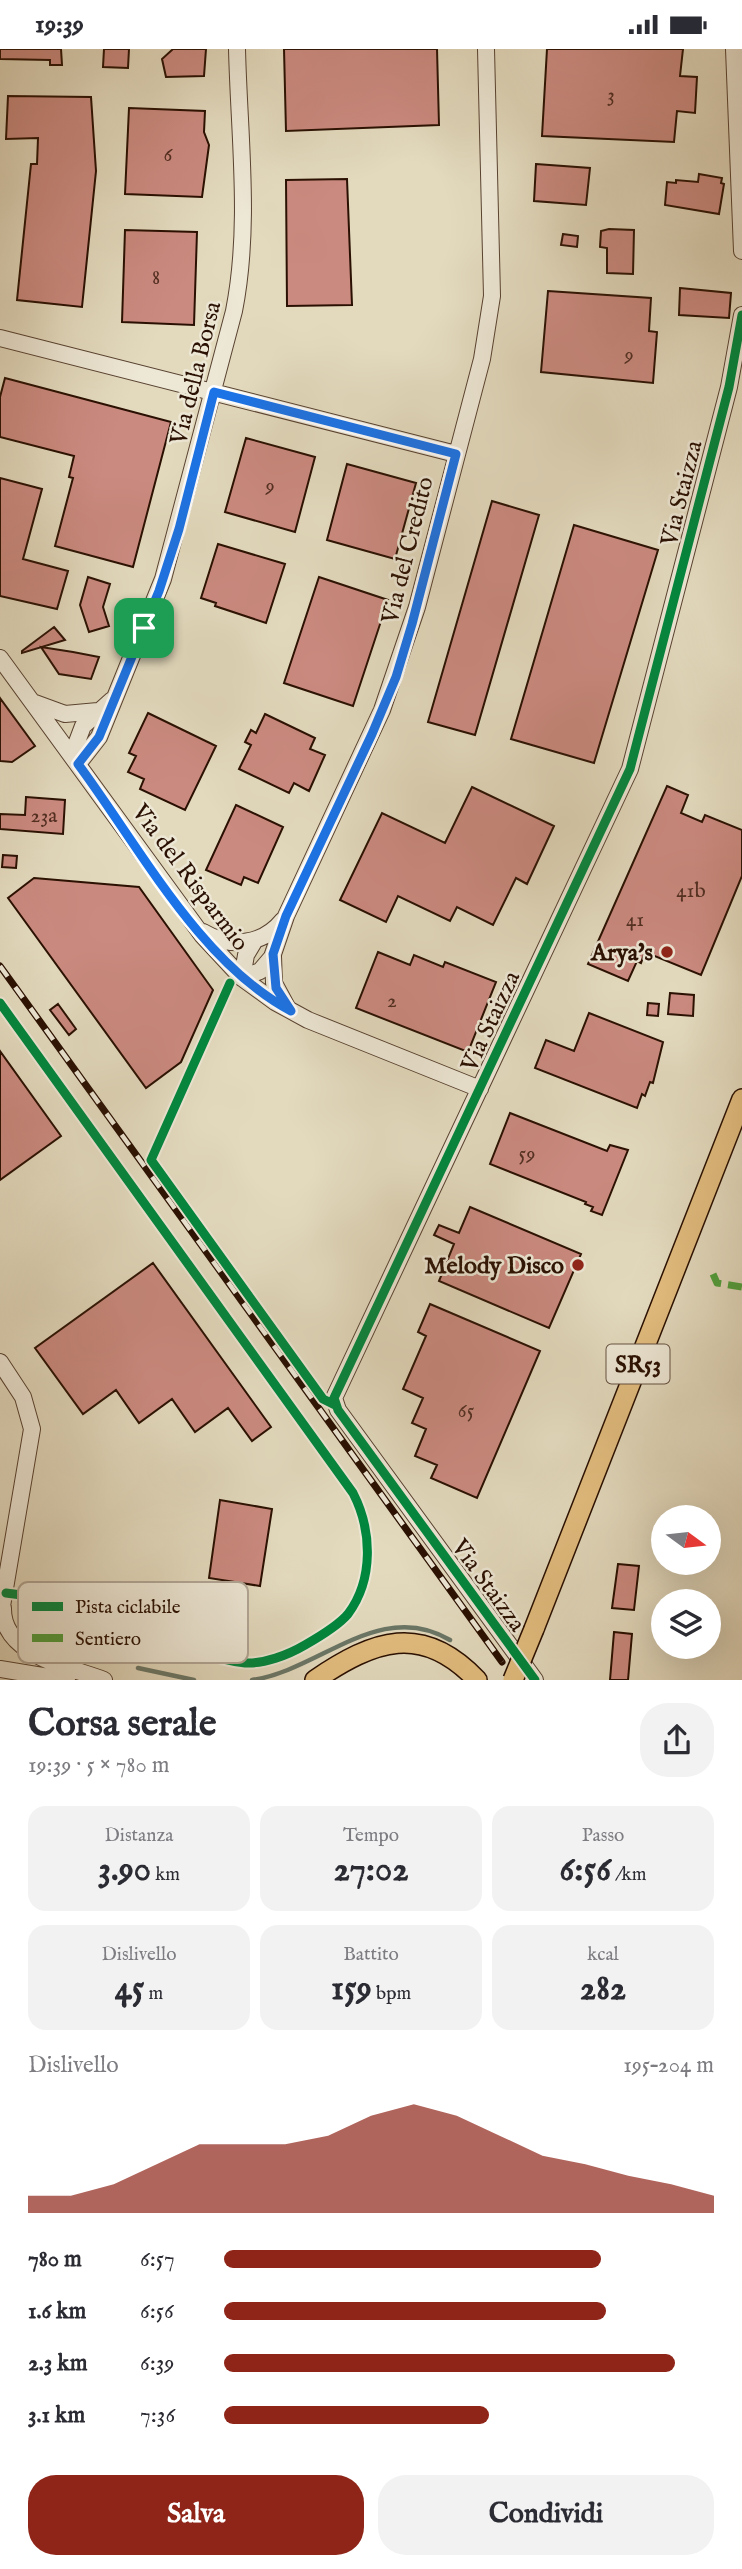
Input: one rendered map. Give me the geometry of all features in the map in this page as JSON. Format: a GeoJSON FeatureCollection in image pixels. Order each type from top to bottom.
{"type":"FeatureCollection","features":[{"type":"Feature","properties":{"kind":"main road","name":"SR53"},"geometry":{"type":"LineString","coordinates":[[513,1680],[742,1099]]}},
{"type":"Feature","properties":{"kind":"main road"},"geometry":{"type":"LineString","coordinates":[[317,1679],[365,1650],[409,1642],[442,1651],[477,1680]]}},
{"type":"Feature","properties":{"kind":"street","name":"Via della Borsa"},"geometry":{"type":"LineString","coordinates":[[75,760],[99,737],[170,560],[234,311],[242,256],[237,49]]}},
{"type":"Feature","properties":{"kind":"street","name":"Via del Credito"},"geometry":{"type":"LineString","coordinates":[[291,1011],[276,988],[273,954],[286,916],[396,677],[415,616],[482,359],[492,296],[486,49]]}},
{"type":"Feature","properties":{"kind":"street"},"geometry":{"type":"LineString","coordinates":[[734,49],[742,251]]}},
{"type":"Feature","properties":{"kind":"street","name":"Via Staizza"},"geometry":{"type":"LineString","coordinates":[[535,1680],[338,1410],[334,1399],[632,761],[731,378],[742,315]]}},
{"type":"Feature","properties":{"kind":"street"},"geometry":{"type":"LineString","coordinates":[[0,338],[456,454]]}},
{"type":"Feature","properties":{"kind":"street","name":"Via del Risparmio"},"geometry":{"type":"LineString","coordinates":[[0,658],[197,928],[242,978],[291,1011],[480,1089]]}},
{"type":"Feature","properties":{"kind":"street","name":"Via della Borsa"},"geometry":{"type":"LineString","coordinates":[[75,760],[78,732],[115,695]]}},
{"type":"Feature","properties":{"kind":"street"},"geometry":{"type":"LineString","coordinates":[[28,697],[40,706],[59,713],[74,715],[99,711]]}},
{"type":"Feature","properties":{"kind":"street","name":"Via del Credito"},"geometry":{"type":"LineString","coordinates":[[255,940],[276,929],[286,916]]}},
{"type":"Feature","properties":{"kind":"street"},"geometry":{"type":"LineString","coordinates":[[197,928],[228,942],[255,940]]}},
{"type":"Feature","properties":{"kind":"street"},"geometry":{"type":"LineString","coordinates":[[242,978],[246,955],[255,940]]}},
{"type":"Feature","properties":{"kind":"street"},"geometry":{"type":"LineString","coordinates":[[242,978],[260,971],[273,954]]}},
{"type":"Feature","properties":{"kind":"street"},"geometry":{"type":"LineString","coordinates":[[0,1362],[23,1397],[33,1429],[2,1613],[18,1638]]}},
{"type":"Feature","properties":{"kind":"street"},"geometry":{"type":"LineString","coordinates":[[56,1663],[104,1680]]}},
{"type":"Feature","properties":{"kind":"street"},"geometry":{"type":"LineString","coordinates":[[0,1669],[67,1680]]}},
{"type":"Feature","properties":{"kind":"building"},"geometry":{"type":"Polygon","coordinates":[[[0,49],[61,49],[62,65],[50,65],[50,60],[0,59],[0,49]]]}},
{"type":"Feature","properties":{"kind":"building"},"geometry":{"type":"Polygon","coordinates":[[[104,49],[129,49],[128,68],[103,67],[104,49]]]}},
{"type":"Feature","properties":{"kind":"building"},"geometry":{"type":"Polygon","coordinates":[[[173,49],[206,49],[204,76],[166,77],[162,59],[173,49]]]}},
{"type":"Feature","properties":{"kind":"building"},"geometry":{"type":"Polygon","coordinates":[[[284,49],[437,49],[439,125],[286,131],[284,49]]]}},
{"type":"Feature","properties":{"kind":"building"},"geometry":{"type":"Polygon","coordinates":[[[547,49],[683,49],[680,76],[697,77],[695,113],[677,111],[674,142],[542,136],[547,49]]]}},
{"type":"Feature","properties":{"kind":"building"},"geometry":{"type":"Polygon","coordinates":[[[8,96],[91,97],[96,171],[82,307],[17,300],[31,164],[37,164],[38,138],[6,139],[8,96]]]}},
{"type":"Feature","properties":{"kind":"building"},"geometry":{"type":"Polygon","coordinates":[[[129,108],[205,111],[204,132],[209,145],[202,197],[125,194],[129,108]]]}},
{"type":"Feature","properties":{"kind":"building"},"geometry":{"type":"Polygon","coordinates":[[[536,164],[590,168],[586,205],[534,201],[536,164]]]}},
{"type":"Feature","properties":{"kind":"building"},"geometry":{"type":"Polygon","coordinates":[[[699,174],[722,178],[721,183],[724,184],[719,214],[665,205],[667,182],[698,182],[699,174]]]}},
{"type":"Feature","properties":{"kind":"building"},"geometry":{"type":"Polygon","coordinates":[[[347,179],[352,305],[287,306],[286,180],[347,179]]]}},
{"type":"Feature","properties":{"kind":"building"},"geometry":{"type":"Polygon","coordinates":[[[125,230],[197,232],[194,325],[122,322],[125,230]]]}},
{"type":"Feature","properties":{"kind":"building"},"geometry":{"type":"Polygon","coordinates":[[[634,230],[633,274],[607,273],[607,248],[600,247],[601,231],[634,230]]]}},
{"type":"Feature","properties":{"kind":"building"},"geometry":{"type":"Polygon","coordinates":[[[563,234],[578,236],[577,247],[561,245],[563,234]]]}},
{"type":"Feature","properties":{"kind":"building"},"geometry":{"type":"Polygon","coordinates":[[[680,288],[731,293],[729,318],[679,315],[680,288]]]}},
{"type":"Feature","properties":{"kind":"building"},"geometry":{"type":"Polygon","coordinates":[[[548,291],[651,298],[649,331],[657,332],[653,383],[541,372],[548,291]]]}},
{"type":"Feature","properties":{"kind":"building"},"geometry":{"type":"Polygon","coordinates":[[[5,378],[171,422],[133,567],[55,546],[73,478],[69,477],[74,456],[0,437],[0,397],[5,378]]]}},
{"type":"Feature","properties":{"kind":"building"},"geometry":{"type":"Polygon","coordinates":[[[246,438],[315,457],[295,532],[225,512],[246,438]]]}},
{"type":"Feature","properties":{"kind":"building"},"geometry":{"type":"Polygon","coordinates":[[[347,464],[416,483],[395,559],[327,540],[347,464]]]}},
{"type":"Feature","properties":{"kind":"building"},"geometry":{"type":"Polygon","coordinates":[[[0,478],[42,489],[23,559],[68,571],[57,609],[0,596],[0,478]]]}},
{"type":"Feature","properties":{"kind":"building"},"geometry":{"type":"Polygon","coordinates":[[[492,501],[539,515],[475,735],[428,722],[492,501]]]}},
{"type":"Feature","properties":{"kind":"building"},"geometry":{"type":"Polygon","coordinates":[[[574,525],[658,550],[594,763],[511,739],[574,525]]]}},
{"type":"Feature","properties":{"kind":"building"},"geometry":{"type":"Polygon","coordinates":[[[218,544],[285,564],[266,623],[215,606],[216,603],[201,598],[218,544]]]}},
{"type":"Feature","properties":{"kind":"building"},"geometry":{"type":"Polygon","coordinates":[[[88,577],[110,584],[103,607],[109,626],[89,632],[80,605],[88,577]]]}},
{"type":"Feature","properties":{"kind":"building"},"geometry":{"type":"Polygon","coordinates":[[[319,577],[388,600],[353,706],[284,683],[319,577]]]}},
{"type":"Feature","properties":{"kind":"building"},"geometry":{"type":"Polygon","coordinates":[[[54,627],[65,640],[22,653],[22,651],[54,627]]]}},
{"type":"Feature","properties":{"kind":"building"},"geometry":{"type":"Polygon","coordinates":[[[41,647],[99,657],[91,679],[59,674],[41,647]]]}},
{"type":"Feature","properties":{"kind":"building"},"geometry":{"type":"Polygon","coordinates":[[[0,698],[35,746],[12,762],[0,761],[0,698]]]}},
{"type":"Feature","properties":{"kind":"building"},"geometry":{"type":"Polygon","coordinates":[[[148,713],[216,746],[185,810],[140,789],[144,779],[128,772],[136,756],[129,753],[148,713]]]}},
{"type":"Feature","properties":{"kind":"building"},"geometry":{"type":"Polygon","coordinates":[[[265,714],[315,738],[310,749],[325,755],[309,791],[294,783],[289,793],[239,769],[251,745],[245,742],[251,730],[256,733],[265,714]]]}},
{"type":"Feature","properties":{"kind":"building"},"geometry":{"type":"Polygon","coordinates":[[[667,786],[688,795],[681,813],[702,822],[705,815],[742,830],[742,876],[701,975],[645,952],[641,963],[637,961],[628,981],[588,964],[667,786]]]}},
{"type":"Feature","properties":{"kind":"building"},"geometry":{"type":"Polygon","coordinates":[[[472,787],[554,826],[527,884],[516,878],[493,925],[457,907],[450,921],[398,896],[386,922],[340,900],[382,813],[445,843],[472,787]]]}},
{"type":"Feature","properties":{"kind":"building"},"geometry":{"type":"Polygon","coordinates":[[[26,797],[65,800],[63,834],[0,829],[0,814],[25,815],[26,797]]]}},
{"type":"Feature","properties":{"kind":"building"},"geometry":{"type":"Polygon","coordinates":[[[236,805],[283,827],[258,883],[244,877],[241,885],[206,870],[236,805]]]}},
{"type":"Feature","properties":{"kind":"building"},"geometry":{"type":"Polygon","coordinates":[[[3,855],[17,856],[16,868],[2,867],[3,855]]]}},
{"type":"Feature","properties":{"kind":"building"},"geometry":{"type":"Polygon","coordinates":[[[34,878],[139,887],[213,990],[181,1062],[146,1088],[8,898],[34,878]]]}},
{"type":"Feature","properties":{"kind":"building"},"geometry":{"type":"Polygon","coordinates":[[[378,952],[410,965],[414,955],[443,967],[445,962],[496,982],[468,1052],[356,1008],[378,952]]]}},
{"type":"Feature","properties":{"kind":"building"},"geometry":{"type":"Polygon","coordinates":[[[670,993],[694,995],[693,1016],[668,1014],[670,993]]]}},
{"type":"Feature","properties":{"kind":"building"},"geometry":{"type":"Polygon","coordinates":[[[648,1003],[659,1004],[658,1016],[647,1015],[648,1003]]]}},
{"type":"Feature","properties":{"kind":"building"},"geometry":{"type":"Polygon","coordinates":[[[58,1004],[76,1029],[69,1035],[50,1010],[58,1004]]]}},
{"type":"Feature","properties":{"kind":"building"},"geometry":{"type":"Polygon","coordinates":[[[589,1013],[663,1042],[653,1083],[650,1082],[645,1096],[642,1094],[637,1108],[535,1068],[546,1040],[574,1051],[589,1013]]]}},
{"type":"Feature","properties":{"kind":"building"},"geometry":{"type":"Polygon","coordinates":[[[0,1051],[61,1136],[0,1180],[0,1051]]]}},
{"type":"Feature","properties":{"kind":"building"},"geometry":{"type":"Polygon","coordinates":[[[510,1113],[607,1151],[610,1145],[628,1150],[602,1215],[591,1211],[593,1207],[585,1204],[586,1202],[490,1164],[510,1113]]]}},
{"type":"Feature","properties":{"kind":"building"},"geometry":{"type":"Polygon","coordinates":[[[470,1207],[581,1254],[549,1328],[439,1281],[454,1244],[434,1235],[439,1225],[459,1233],[470,1207]]]}},
{"type":"Feature","properties":{"kind":"building"},"geometry":{"type":"Polygon","coordinates":[[[153,1263],[271,1427],[252,1441],[228,1408],[195,1432],[172,1399],[139,1423],[116,1390],[83,1414],[35,1348],[153,1263]]]}},
{"type":"Feature","properties":{"kind":"building"},"geometry":{"type":"Polygon","coordinates":[[[430,1304],[540,1351],[477,1498],[431,1478],[437,1465],[415,1456],[426,1429],[412,1423],[423,1398],[403,1389],[426,1336],[418,1332],[430,1304]]]}},
{"type":"Feature","properties":{"kind":"building"},"geometry":{"type":"Polygon","coordinates":[[[220,1500],[272,1509],[260,1586],[209,1578],[220,1500]]]}},
{"type":"Feature","properties":{"kind":"building"},"geometry":{"type":"Polygon","coordinates":[[[618,1564],[639,1566],[634,1610],[612,1608],[618,1564]]]}},
{"type":"Feature","properties":{"kind":"building"},"geometry":{"type":"Polygon","coordinates":[[[614,1632],[632,1634],[628,1680],[610,1680],[614,1632]]]}},
{"type":"Feature","properties":{"kind":"waterway"},"geometry":{"type":"LineString","coordinates":[[252,1680],[277,1674],[374,1632],[399,1627],[424,1629],[450,1640]]}},
{"type":"Feature","properties":{"kind":"waterway"},"geometry":{"type":"LineString","coordinates":[[138,1668],[194,1680]]}},
{"type":"Feature","properties":{"kind":"railway"},"geometry":{"type":"LineString","coordinates":[[0,966],[502,1662]]}},
{"type":"Feature","properties":{"kind":"marked path"},"geometry":{"type":"LineString","coordinates":[[713,1274],[717,1283],[742,1287]]}},
{"type":"Feature","properties":{"kind":"cycle path"},"geometry":{"type":"LineString","coordinates":[[535,1680],[338,1410],[334,1398],[630,769],[729,387],[742,315]]}},
{"type":"Feature","properties":{"kind":"cycle path"},"geometry":{"type":"LineString","coordinates":[[230,983],[151,1160],[323,1399],[335,1405]]}},
{"type":"Feature","properties":{"kind":"cycle path"},"geometry":{"type":"LineString","coordinates":[[0,1003],[353,1493],[359,1507],[367,1538],[366,1570],[362,1586],[348,1614],[328,1631],[298,1649],[276,1658],[248,1663]]}},
{"type":"Feature","properties":{"kind":"cycle path"},"geometry":{"type":"LineString","coordinates":[[6,1593],[18,1595]]}},
{"type":"Feature","properties":{"kind":"place","name":"Arya's"},"geometry":{"type":"Point","coordinates":[667,952]}},
{"type":"Feature","properties":{"kind":"place","name":"Melody Disco"},"geometry":{"type":"Point","coordinates":[578,1265]}},
{"type":"Feature","properties":{"kind":"route"},"geometry":{"type":"LineString","coordinates":[[214,392],[456,454],[396,677],[286,916],[273,954],[272,972],[276,988],[291,1011],[248,983],[217,954],[78,764],[91,751],[103,730],[144,628],[173,550],[214,392]]}}]}
